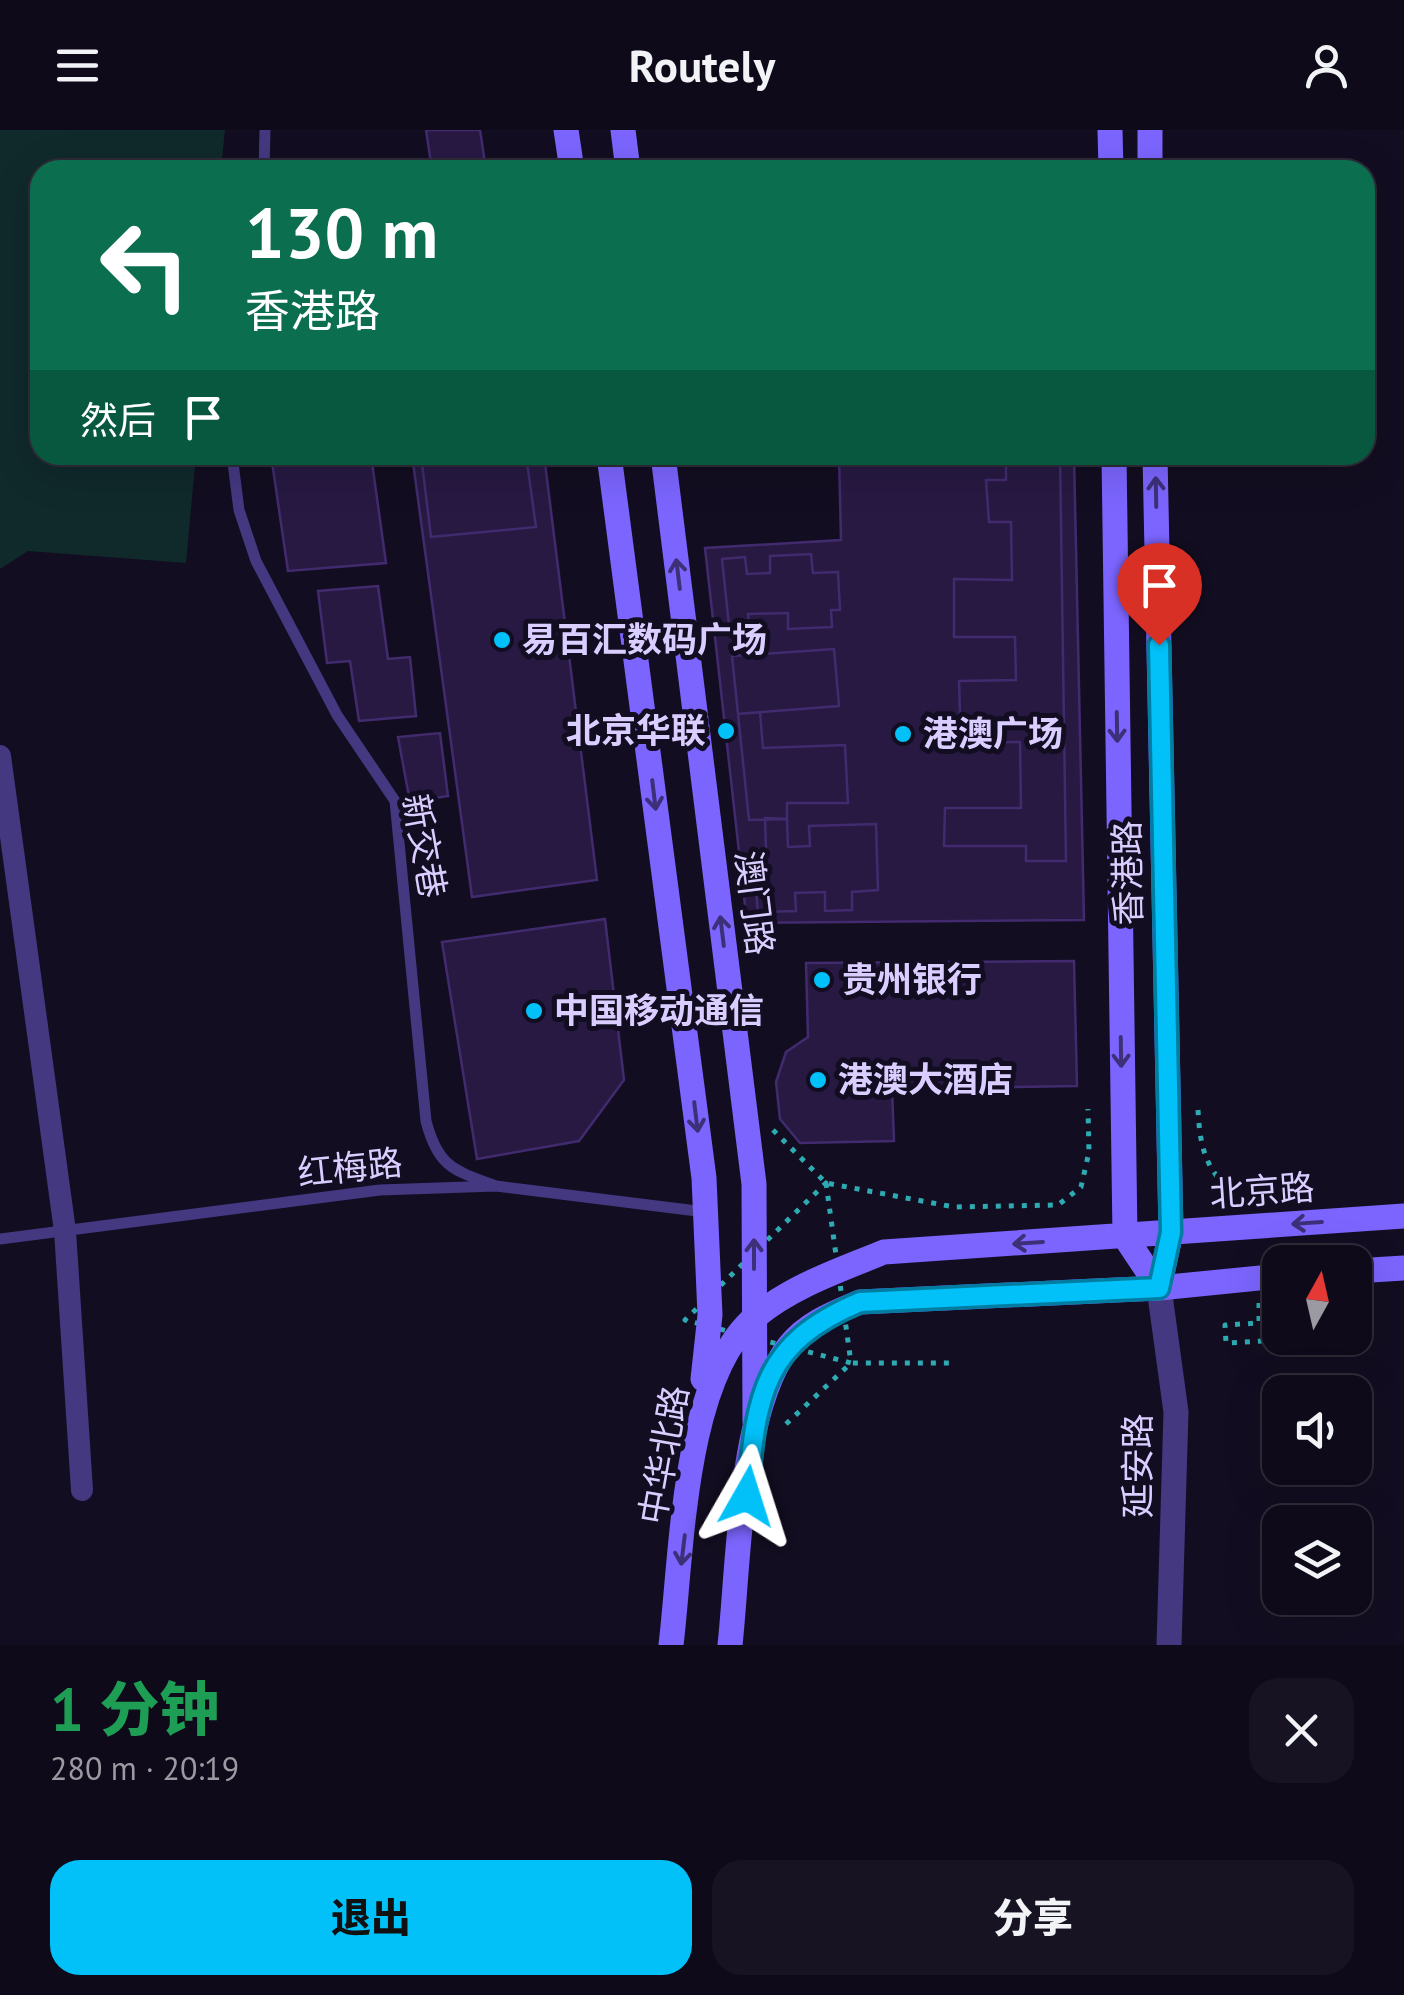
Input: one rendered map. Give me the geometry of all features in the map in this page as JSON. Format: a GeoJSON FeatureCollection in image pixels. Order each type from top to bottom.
{"type":"FeatureCollection","features":[{"type":"Feature","properties":{"kind":"main road"},"geometry":{"type":"LineString","coordinates":[[566,130],[570,160]]}},
{"type":"Feature","properties":{"kind":"main road"},"geometry":{"type":"LineString","coordinates":[[622,130],[626,160]]}},
{"type":"Feature","properties":{"kind":"main road"},"geometry":{"type":"LineString","coordinates":[[1110,130],[1111,160]]}},
{"type":"Feature","properties":{"kind":"main road"},"geometry":{"type":"LineString","coordinates":[[1150,130],[1150,160]]}},
{"type":"Feature","properties":{"kind":"main road"},"geometry":{"type":"LineString","coordinates":[[610,465],[705,1212],[710,1315],[699,1418]]}},
{"type":"Feature","properties":{"kind":"main road","name":"澳门路"},"geometry":{"type":"LineString","coordinates":[[664,465],[754,1184],[755,1422]]}},
{"type":"Feature","properties":{"kind":"main road","name":"香港路"},"geometry":{"type":"LineString","coordinates":[[1114,465],[1125,1237]]}},
{"type":"Feature","properties":{"kind":"main road","name":"香港路"},"geometry":{"type":"LineString","coordinates":[[1156,465],[1171,1232],[1159,1288]]}},
{"type":"Feature","properties":{"kind":"main road","name":"北京路"},"geometry":{"type":"LineString","coordinates":[[1125,1237],[1404,1216]]}},
{"type":"Feature","properties":{"kind":"main road"},"geometry":{"type":"LineString","coordinates":[[1125,1237],[1159,1288]]}},
{"type":"Feature","properties":{"kind":"main road","name":"中华北路"},"geometry":{"type":"LineString","coordinates":[[671,1645],[699,1418],[722,1354],[754,1318],[806,1284],[884,1252],[1125,1237]]}},
{"type":"Feature","properties":{"kind":"main road"},"geometry":{"type":"LineString","coordinates":[[1372,1269],[1404,1268]]}},
{"type":"Feature","properties":{"kind":"main road"},"geometry":{"type":"LineString","coordinates":[[730,1645],[755,1422],[767,1381],[790,1344],[820,1318],[860,1302],[1159,1288],[1262,1278]]}},
{"type":"Feature","properties":{"kind":"street"},"geometry":{"type":"LineString","coordinates":[[0,756],[65,1231],[82,1490]]}},
{"type":"Feature","properties":{"kind":"street","name":"延安路"},"geometry":{"type":"LineString","coordinates":[[1159,1288],[1176,1412],[1170,1645]]}},
{"type":"Feature","properties":{"kind":"lane"},"geometry":{"type":"LineString","coordinates":[[264,160],[265,130]]}},
{"type":"Feature","properties":{"kind":"lane","name":"新交巷"},"geometry":{"type":"LineString","coordinates":[[233,465],[239,510],[256,561],[337,715],[395,801],[426,1120],[434,1150],[451,1170],[496,1186]]}},
{"type":"Feature","properties":{"kind":"lane","name":"红梅路"},"geometry":{"type":"LineString","coordinates":[[0,1239],[380,1190],[496,1186],[705,1212]]}},
{"type":"Feature","properties":{"kind":"path"},"geometry":{"type":"LineString","coordinates":[[767,1125],[826,1184],[954,1208],[1058,1205],[1081,1187],[1089,1152],[1088,1110]]}},
{"type":"Feature","properties":{"kind":"path"},"geometry":{"type":"LineString","coordinates":[[1198,1110],[1200,1149],[1210,1168],[1232,1192],[1256,1205]]}},
{"type":"Feature","properties":{"kind":"path"},"geometry":{"type":"LineString","coordinates":[[786,1424],[851,1363],[955,1363]]}},
{"type":"Feature","properties":{"kind":"green space"},"geometry":{"type":"Polygon","coordinates":[[[0,130],[225,130],[222,160],[30,160],[30,465],[195,465],[186,563],[28,551],[0,569],[0,130]]]}},
{"type":"Feature","properties":{"kind":"building"},"geometry":{"type":"Polygon","coordinates":[[[426,130],[480,130],[484,160],[430,160],[426,130]]]}},
{"type":"Feature","properties":{"kind":"building"},"geometry":{"type":"Polygon","coordinates":[[[272,465],[372,465],[386,563],[288,571],[272,465]]]}},
{"type":"Feature","properties":{"kind":"building","name":"易百汇数码广场"},"geometry":{"type":"Polygon","coordinates":[[[413,465],[545,465],[597,880],[472,897],[413,465]]]}},
{"type":"Feature","properties":{"kind":"building"},"geometry":{"type":"Polygon","coordinates":[[[422,465],[527,465],[536,527],[431,537],[422,465]]]}},
{"type":"Feature","properties":{"kind":"building","name":"港澳广场"},"geometry":{"type":"Polygon","coordinates":[[[839,465],[1074,465],[1084,920],[747,923],[705,548],[841,540],[839,465]]]}},
{"type":"Feature","properties":{"kind":"building"},"geometry":{"type":"Polygon","coordinates":[[[1006,465],[1060,465],[1066,861],[1026,861],[1026,846],[944,846],[945,808],[1021,808],[1020,742],[961,743],[959,681],[1016,680],[1015,637],[954,637],[954,579],[1012,580],[1011,522],[989,522],[986,480],[1006,480],[1006,465]]]}},
{"type":"Feature","properties":{"kind":"building"},"geometry":{"type":"Polygon","coordinates":[[[811,554],[813,573],[838,572],[840,610],[831,610],[832,627],[788,629],[788,613],[748,614],[750,634],[730,635],[722,559],[745,557],[747,574],[770,573],[770,556],[811,554]]]}},
{"type":"Feature","properties":{"kind":"building"},"geometry":{"type":"Polygon","coordinates":[[[378,586],[388,659],[410,657],[416,716],[359,721],[350,661],[327,663],[318,591],[378,586]]]}},
{"type":"Feature","properties":{"kind":"building"},"geometry":{"type":"Polygon","coordinates":[[[834,649],[839,706],[738,714],[732,656],[834,649]]]}},
{"type":"Feature","properties":{"kind":"building"},"geometry":{"type":"Polygon","coordinates":[[[760,712],[763,748],[845,745],[848,803],[787,803],[787,819],[749,820],[738,714],[760,712]]]}},
{"type":"Feature","properties":{"kind":"building"},"geometry":{"type":"Polygon","coordinates":[[[440,733],[448,796],[410,802],[398,737],[440,733]]]}},
{"type":"Feature","properties":{"kind":"building"},"geometry":{"type":"Polygon","coordinates":[[[765,818],[787,819],[788,847],[810,846],[809,826],[876,824],[878,890],[852,892],[852,910],[825,911],[825,892],[795,893],[796,911],[758,912],[752,850],[766,849],[765,818]]]}},
{"type":"Feature","properties":{"kind":"building","name":"中国移动通信"},"geometry":{"type":"Polygon","coordinates":[[[605,919],[624,1080],[579,1141],[477,1159],[442,942],[605,919]]]}},
{"type":"Feature","properties":{"kind":"building"},"geometry":{"type":"Polygon","coordinates":[[[1074,961],[1077,1086],[892,1089],[894,1141],[800,1143],[780,1119],[776,1082],[786,1052],[808,1037],[806,963],[1074,961]]]}},
{"type":"Feature","properties":{"kind":"place","name":"易百汇数码广场"},"geometry":{"type":"Point","coordinates":[502,640]}},
{"type":"Feature","properties":{"kind":"place","name":"北京华联"},"geometry":{"type":"Point","coordinates":[726,731]}},
{"type":"Feature","properties":{"kind":"place","name":"港澳广场"},"geometry":{"type":"Point","coordinates":[903,734]}},
{"type":"Feature","properties":{"kind":"place","name":"贵州银行"},"geometry":{"type":"Point","coordinates":[822,980]}},
{"type":"Feature","properties":{"kind":"place","name":"中国移动通信"},"geometry":{"type":"Point","coordinates":[534,1011]}},
{"type":"Feature","properties":{"kind":"place","name":"港澳大酒店"},"geometry":{"type":"Point","coordinates":[818,1080]}},
{"type":"Feature","properties":{"kind":"route"},"geometry":{"type":"LineString","coordinates":[[747,1496],[755,1422],[767,1381],[790,1344],[820,1318],[860,1302],[1159,1288],[1171,1232],[1159,645]]}}]}
